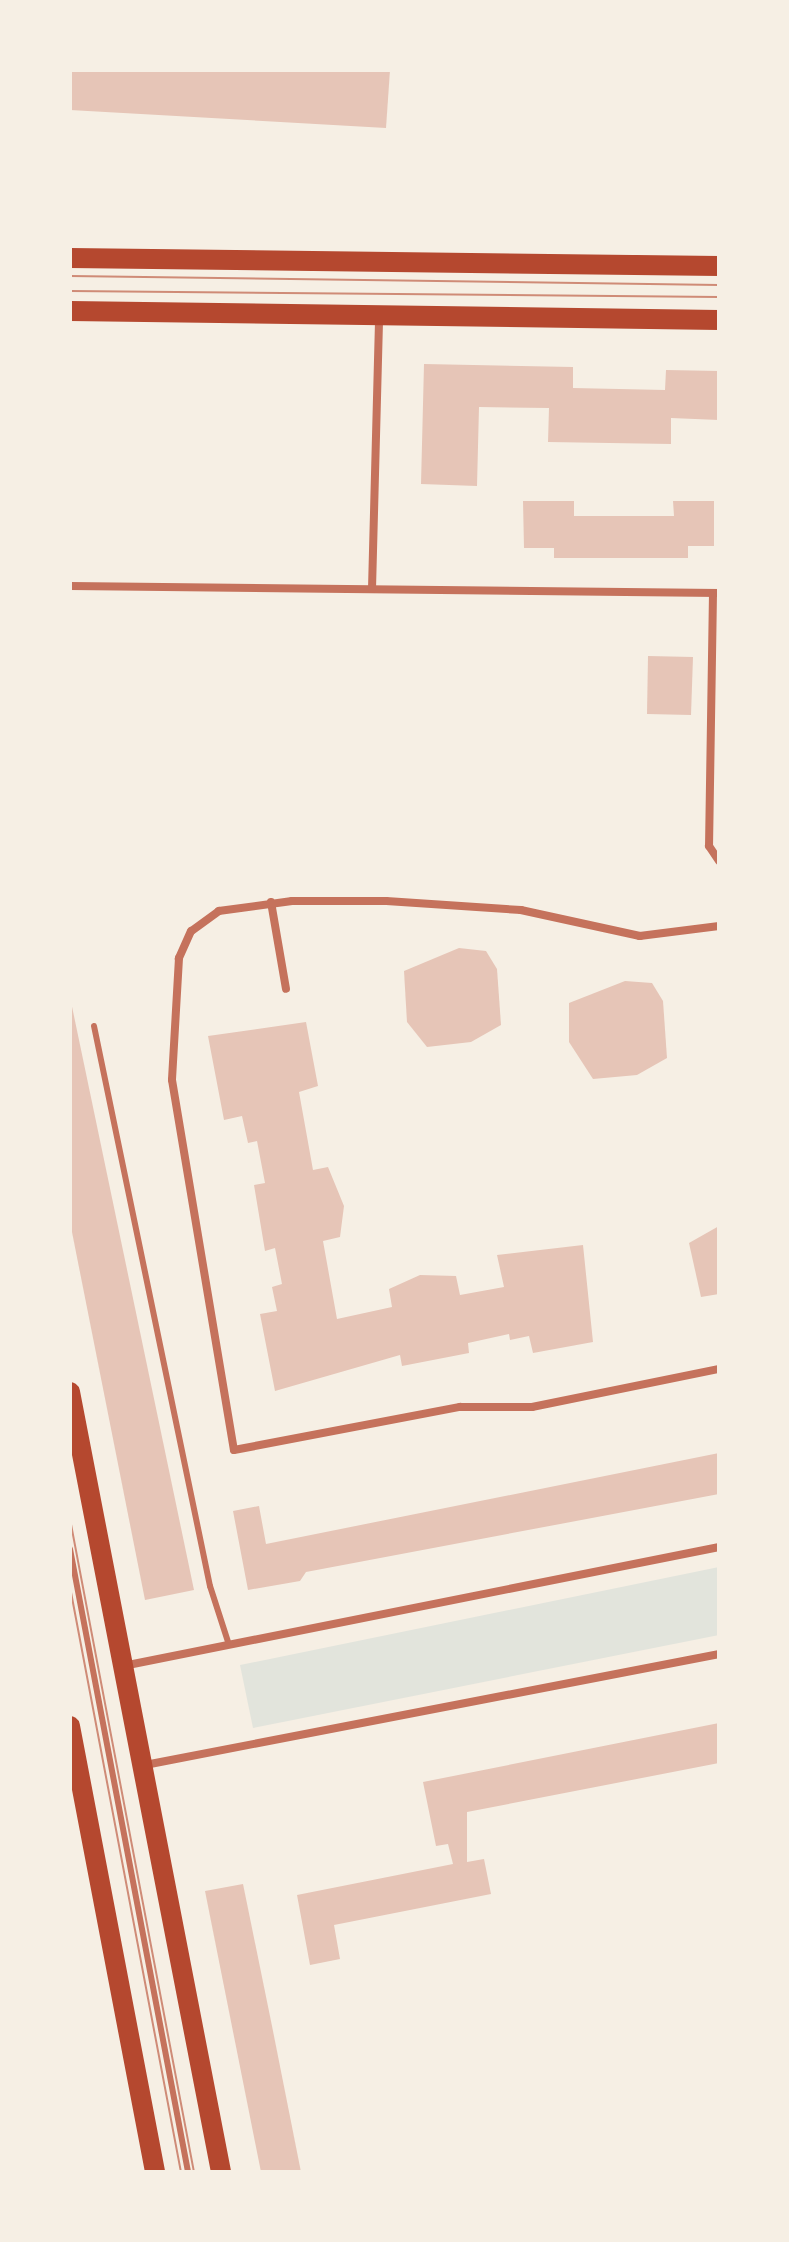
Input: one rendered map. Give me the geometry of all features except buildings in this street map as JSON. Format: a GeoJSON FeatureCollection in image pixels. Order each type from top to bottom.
{"type":"FeatureCollection","features":[{"type":"Feature","properties":{"kind":"main road"},"geometry":{"type":"LineString","coordinates":[[70,258],[719,266]]}},
{"type":"Feature","properties":{"kind":"main road"},"geometry":{"type":"LineString","coordinates":[[70,311],[719,320]]}},
{"type":"Feature","properties":{"kind":"main road"},"geometry":{"type":"LineString","coordinates":[[70,1392],[221,2172]]}},
{"type":"Feature","properties":{"kind":"main road"},"geometry":{"type":"LineString","coordinates":[[70,1726],[155,2172]]}},
{"type":"Feature","properties":{"kind":"street"},"geometry":{"type":"LineString","coordinates":[[372,589],[379,316]]}},
{"type":"Feature","properties":{"kind":"street"},"geometry":{"type":"LineString","coordinates":[[70,586],[716,593],[709,846],[719,861]]}},
{"type":"Feature","properties":{"kind":"street"},"geometry":{"type":"LineString","coordinates":[[719,926],[640,936],[521,910],[271,902],[219,911],[191,931],[179,958],[172,1021],[172,1080],[192,1223],[234,1450],[460,1407],[532,1407],[719,1369]]}},
{"type":"Feature","properties":{"kind":"street"},"geometry":{"type":"LineString","coordinates":[[271,902],[286,989]]}},
{"type":"Feature","properties":{"kind":"street"},"geometry":{"type":"LineString","coordinates":[[122,1666],[719,1547]]}},
{"type":"Feature","properties":{"kind":"street"},"geometry":{"type":"LineString","coordinates":[[140,1766],[719,1654]]}},
{"type":"Feature","properties":{"kind":"lane"},"geometry":{"type":"LineString","coordinates":[[94,1026],[207,1571],[229,1645]]}},
{"type":"Feature","properties":{"kind":"lane"},"geometry":{"type":"LineString","coordinates":[[70,1549],[188,2172]]}},
{"type":"Feature","properties":{"kind":"shaded area"},"geometry":{"type":"Polygon","coordinates":[[[719,1567],[719,1635],[253,1728],[240,1665],[719,1567]]]}},
{"type":"Feature","properties":{"kind":"tram line"},"geometry":{"type":"LineString","coordinates":[[70,276],[719,285]]}},
{"type":"Feature","properties":{"kind":"tram line"},"geometry":{"type":"LineString","coordinates":[[70,291],[719,297]]}},
{"type":"Feature","properties":{"kind":"tram line"},"geometry":{"type":"LineString","coordinates":[[70,1519],[194,2172]]}},
{"type":"Feature","properties":{"kind":"tram line"},"geometry":{"type":"LineString","coordinates":[[70,1587],[181,2172]]}}]}
